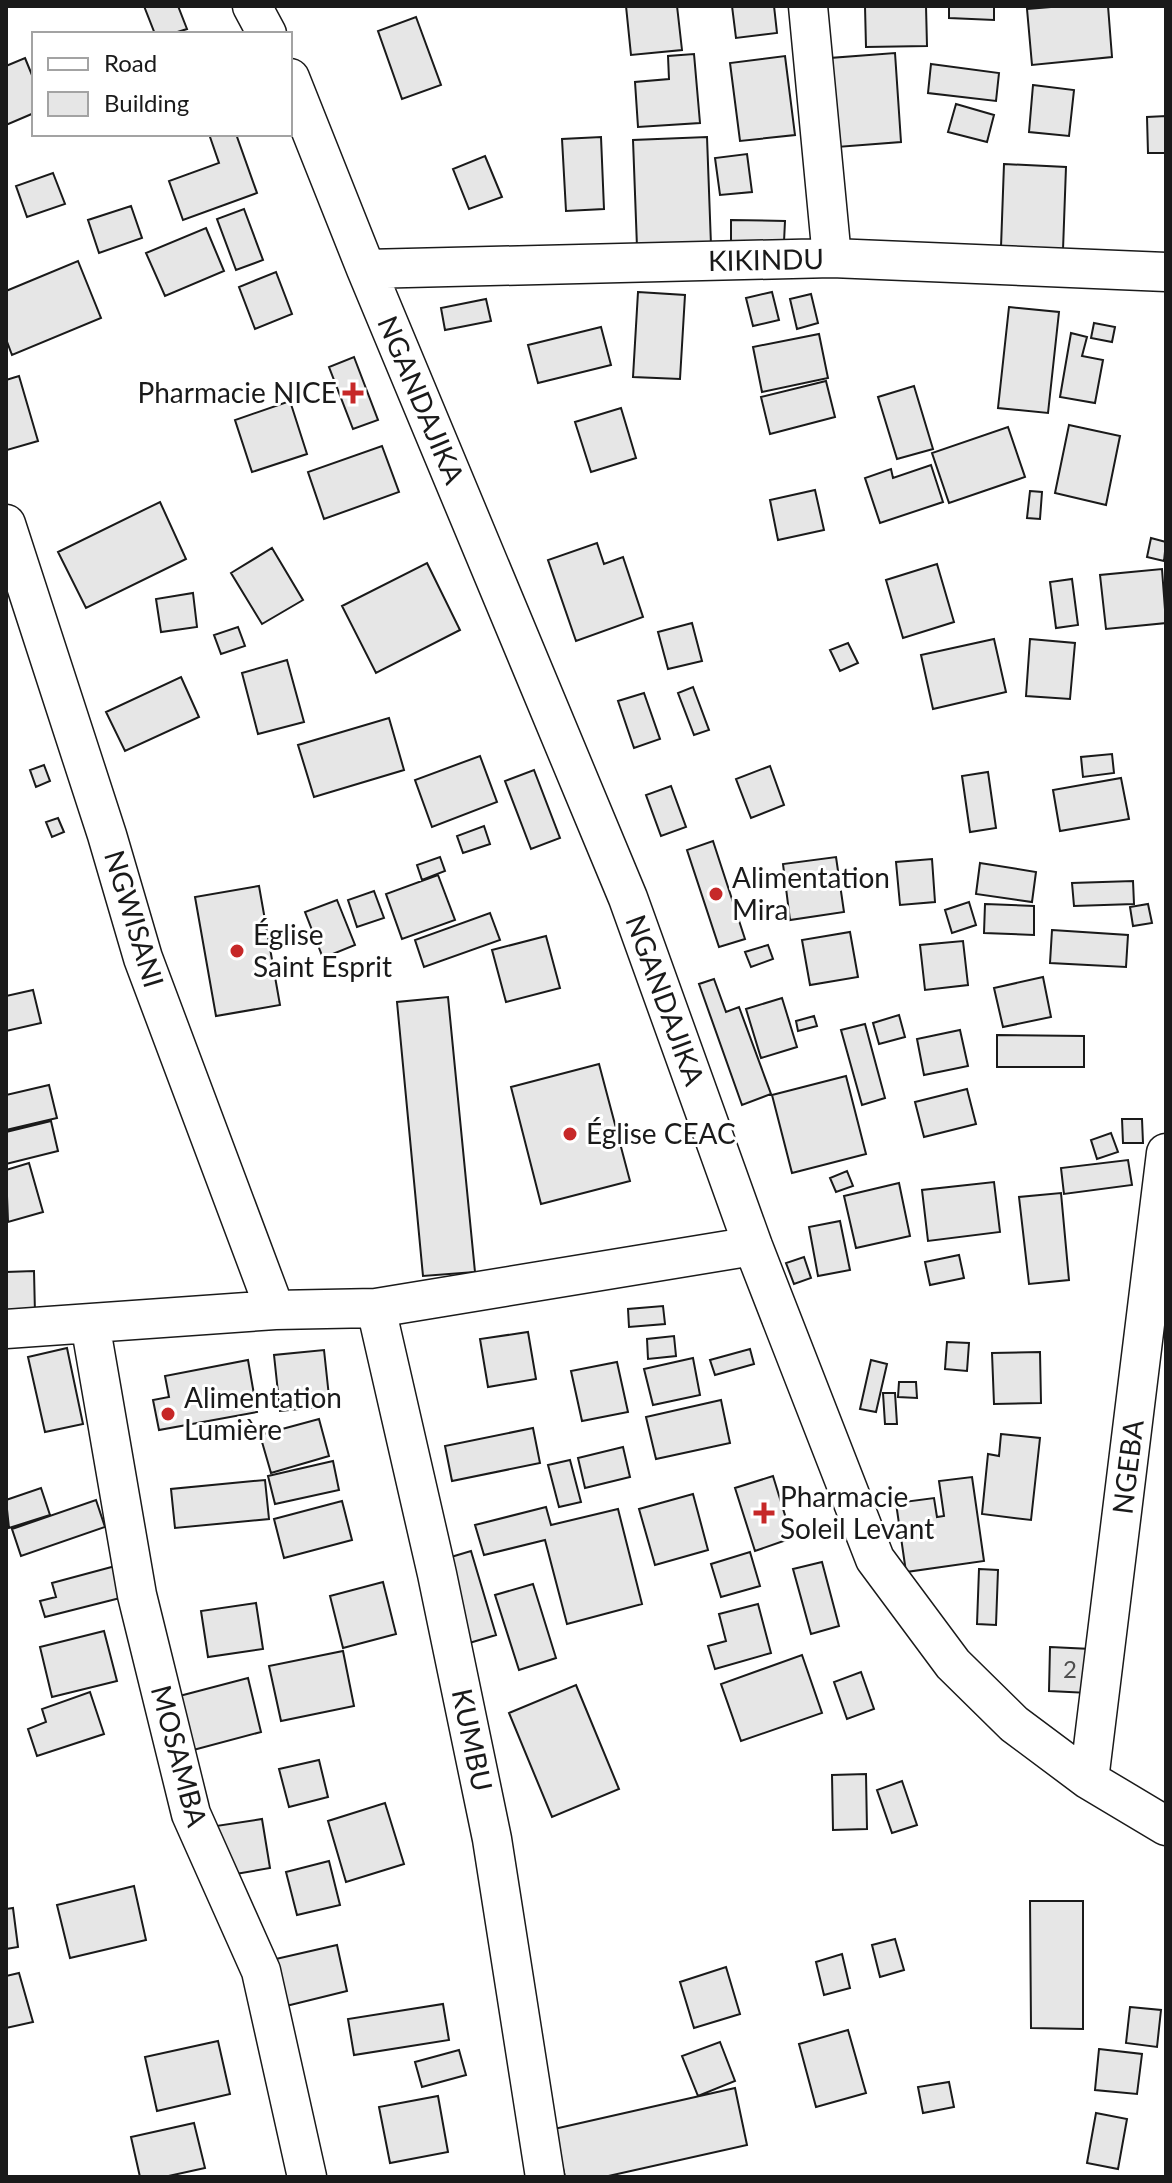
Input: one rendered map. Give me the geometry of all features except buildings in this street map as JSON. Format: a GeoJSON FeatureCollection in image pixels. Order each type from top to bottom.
{"type":"FeatureCollection","features":[{"type":"Feature","properties":{"kind":"street"},"geometry":{"type":"LineString","coordinates":[[252,6],[266,32]]}},
{"type":"Feature","properties":{"kind":"street"},"geometry":{"type":"LineString","coordinates":[[808,6],[832,258]]}},
{"type":"Feature","properties":{"kind":"street","name":"NGANDAJIKA"},"geometry":{"type":"LineString","coordinates":[[292,83],[366,269],[628,898],[753,1246],[875,1559],[953,1664],[1014,1724],[1089,1780],[1166,1826]]}},
{"type":"Feature","properties":{"kind":"street","name":"KIKINDU"},"geometry":{"type":"LineString","coordinates":[[366,269],[832,258],[1166,272]]}},
{"type":"Feature","properties":{"kind":"street","name":"NGWISANI"},"geometry":{"type":"LineString","coordinates":[[6,524],[107,835],[143,958],[275,1310]]}},
{"type":"Feature","properties":{"kind":"street","name":"NGEBA"},"geometry":{"type":"LineString","coordinates":[[1089,1780],[1160,1262],[1166,1153]]}},
{"type":"Feature","properties":{"kind":"street"},"geometry":{"type":"LineString","coordinates":[[6,1329],[275,1310],[376,1308],[753,1246]]}},
{"type":"Feature","properties":{"kind":"street","name":"KUMBU"},"geometry":{"type":"LineString","coordinates":[[376,1308],[437,1574],[492,1839],[545,2177]]}},
{"type":"Feature","properties":{"kind":"street","name":"MOSAMBA"},"geometry":{"type":"LineString","coordinates":[[90,1323],[137,1595],[191,1814],[261,1971],[307,2177]]}},
{"type":"Feature","properties":{"kind":"place","name":"Pharmacie NICE"},"geometry":{"type":"Point","coordinates":[353,393]}},
{"type":"Feature","properties":{"kind":"place","name":"Alimentation Mira"},"geometry":{"type":"Point","coordinates":[716,894]}},
{"type":"Feature","properties":{"kind":"place","name":"Église Saint Esprit"},"geometry":{"type":"Point","coordinates":[237,951]}},
{"type":"Feature","properties":{"kind":"place","name":"Église CEAC"},"geometry":{"type":"Point","coordinates":[570,1134]}},
{"type":"Feature","properties":{"kind":"place","name":"Alimentation Lumière"},"geometry":{"type":"Point","coordinates":[168,1414]}},
{"type":"Feature","properties":{"kind":"place","name":"Pharmacie Soleil Levant"},"geometry":{"type":"Point","coordinates":[764,1513]}}]}
